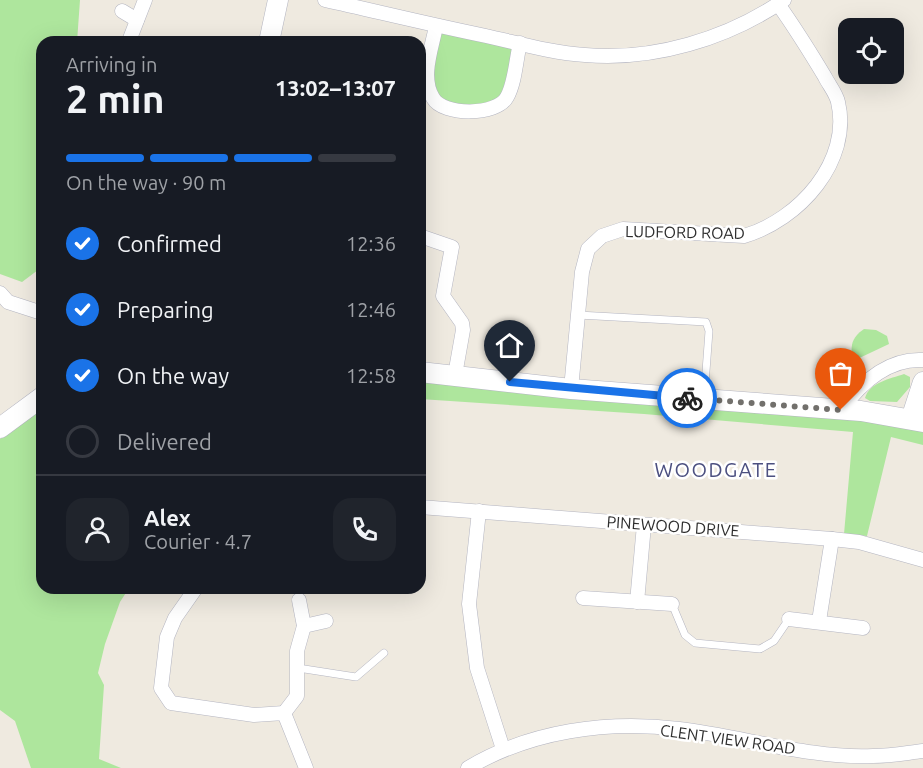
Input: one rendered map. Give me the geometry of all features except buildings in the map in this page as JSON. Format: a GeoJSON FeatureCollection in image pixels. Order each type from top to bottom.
{"type":"FeatureCollection","features":[{"type":"Feature","properties":{"kind":"street"},"geometry":{"type":"LineString","coordinates":[[131,36],[145,0]]}},
{"type":"Feature","properties":{"kind":"street"},"geometry":{"type":"LineString","coordinates":[[270,36],[278,0]]}},
{"type":"Feature","properties":{"kind":"street"},"geometry":{"type":"LineString","coordinates":[[325,0],[436,26],[583,55],[653,53],[710,39],[779,1]]}},
{"type":"Feature","properties":{"kind":"street","name":"LUDFORD ROAD"},"geometry":{"type":"LineString","coordinates":[[571,389],[582,272],[588,249],[602,236],[623,229],[744,236],[771,225],[800,205],[831,161],[841,133],[838,100],[779,1]]}},
{"type":"Feature","properties":{"kind":"street"},"geometry":{"type":"LineString","coordinates":[[122,11],[137,20]]}},
{"type":"Feature","properties":{"kind":"street"},"geometry":{"type":"LineString","coordinates":[[436,26],[426,76],[433,99],[444,107],[481,113],[500,107],[508,96],[520,43]]}},
{"type":"Feature","properties":{"kind":"street"},"geometry":{"type":"LineString","coordinates":[[426,238],[452,248],[443,296],[462,323],[463,330],[455,375]]}},
{"type":"Feature","properties":{"kind":"street"},"geometry":{"type":"LineString","coordinates":[[3,302],[36,311]]}},
{"type":"Feature","properties":{"kind":"street"},"geometry":{"type":"LineString","coordinates":[[841,410],[858,387],[894,364],[909,359],[923,360]]}},
{"type":"Feature","properties":{"kind":"street"},"geometry":{"type":"LineString","coordinates":[[426,373],[571,389],[841,410],[917,420],[923,382]]}},
{"type":"Feature","properties":{"kind":"street"},"geometry":{"type":"LineString","coordinates":[[0,428],[36,401]]}},
{"type":"Feature","properties":{"kind":"street","name":"PINEWOOD DRIVE"},"geometry":{"type":"LineString","coordinates":[[426,508],[832,539],[859,542],[923,560]]}},
{"type":"Feature","properties":{"kind":"street"},"geometry":{"type":"LineString","coordinates":[[479,512],[469,604],[477,668],[503,749]]}},
{"type":"Feature","properties":{"kind":"street"},"geometry":{"type":"LineString","coordinates":[[637,602],[644,525]]}},
{"type":"Feature","properties":{"kind":"street"},"geometry":{"type":"LineString","coordinates":[[819,621],[832,539]]}},
{"type":"Feature","properties":{"kind":"street"},"geometry":{"type":"LineString","coordinates":[[192,594],[175,618],[167,637],[162,688],[171,703],[254,715],[284,713],[297,696],[297,651],[304,626],[299,600]]}},
{"type":"Feature","properties":{"kind":"street"},"geometry":{"type":"LineString","coordinates":[[584,598],[672,604]]}},
{"type":"Feature","properties":{"kind":"street"},"geometry":{"type":"LineString","coordinates":[[789,619],[862,628]]}},
{"type":"Feature","properties":{"kind":"street"},"geometry":{"type":"LineString","coordinates":[[304,626],[326,621]]}},
{"type":"Feature","properties":{"kind":"street"},"geometry":{"type":"LineString","coordinates":[[284,713],[306,768]]}},
{"type":"Feature","properties":{"kind":"street","name":"CLENT VIEW ROAD"},"geometry":{"type":"LineString","coordinates":[[468,768],[503,749],[549,735],[600,727],[678,729],[762,745],[872,756],[923,751]]}},
{"type":"Feature","properties":{"kind":"lane"},"geometry":{"type":"LineString","coordinates":[[578,315],[706,322],[709,331],[704,399]]}},
{"type":"Feature","properties":{"kind":"lane"},"geometry":{"type":"LineString","coordinates":[[672,604],[685,634],[695,643],[760,649],[774,641],[789,619]]}},
{"type":"Feature","properties":{"kind":"lane"},"geometry":{"type":"LineString","coordinates":[[298,668],[356,677],[384,653]]}},
{"type":"Feature","properties":{"kind":"green space"},"geometry":{"type":"Polygon","coordinates":[[[0,0],[80,0],[77,36],[36,36],[36,272],[22,282],[0,274],[0,0]]]}},
{"type":"Feature","properties":{"kind":"green space"},"geometry":{"type":"Polygon","coordinates":[[[439,31],[515,47],[504,95],[497,105],[454,106],[439,101],[434,94],[432,73],[439,31]]]}},
{"type":"Feature","properties":{"kind":"green space"},"geometry":{"type":"Polygon","coordinates":[[[864,329],[876,330],[887,336],[889,344],[853,361],[852,343],[864,329]]]}},
{"type":"Feature","properties":{"kind":"green space"},"geometry":{"type":"Polygon","coordinates":[[[904,374],[910,377],[910,387],[897,402],[870,401],[865,398],[871,388],[904,374]]]}},
{"type":"Feature","properties":{"kind":"green space"},"geometry":{"type":"Polygon","coordinates":[[[426,380],[900,424],[923,428],[923,445],[891,437],[867,536],[844,534],[853,432],[644,414],[426,399],[426,380]]]}},
{"type":"Feature","properties":{"kind":"green space"},"geometry":{"type":"Polygon","coordinates":[[[36,413],[36,594],[125,594],[105,644],[98,673],[104,685],[99,759],[121,768],[31,768],[15,721],[0,710],[0,439],[36,413]]]}},
{"type":"Feature","properties":{"kind":"way so far"},"geometry":{"type":"LineString","coordinates":[[687,398],[841,410]]}},
{"type":"Feature","properties":{"kind":"district","name":"WOODGATE"},"geometry":{"type":"Point","coordinates":[716,470]}},
{"type":"Feature","properties":{"kind":"route"},"geometry":{"type":"LineString","coordinates":[[510,382],[687,398]]}}]}
